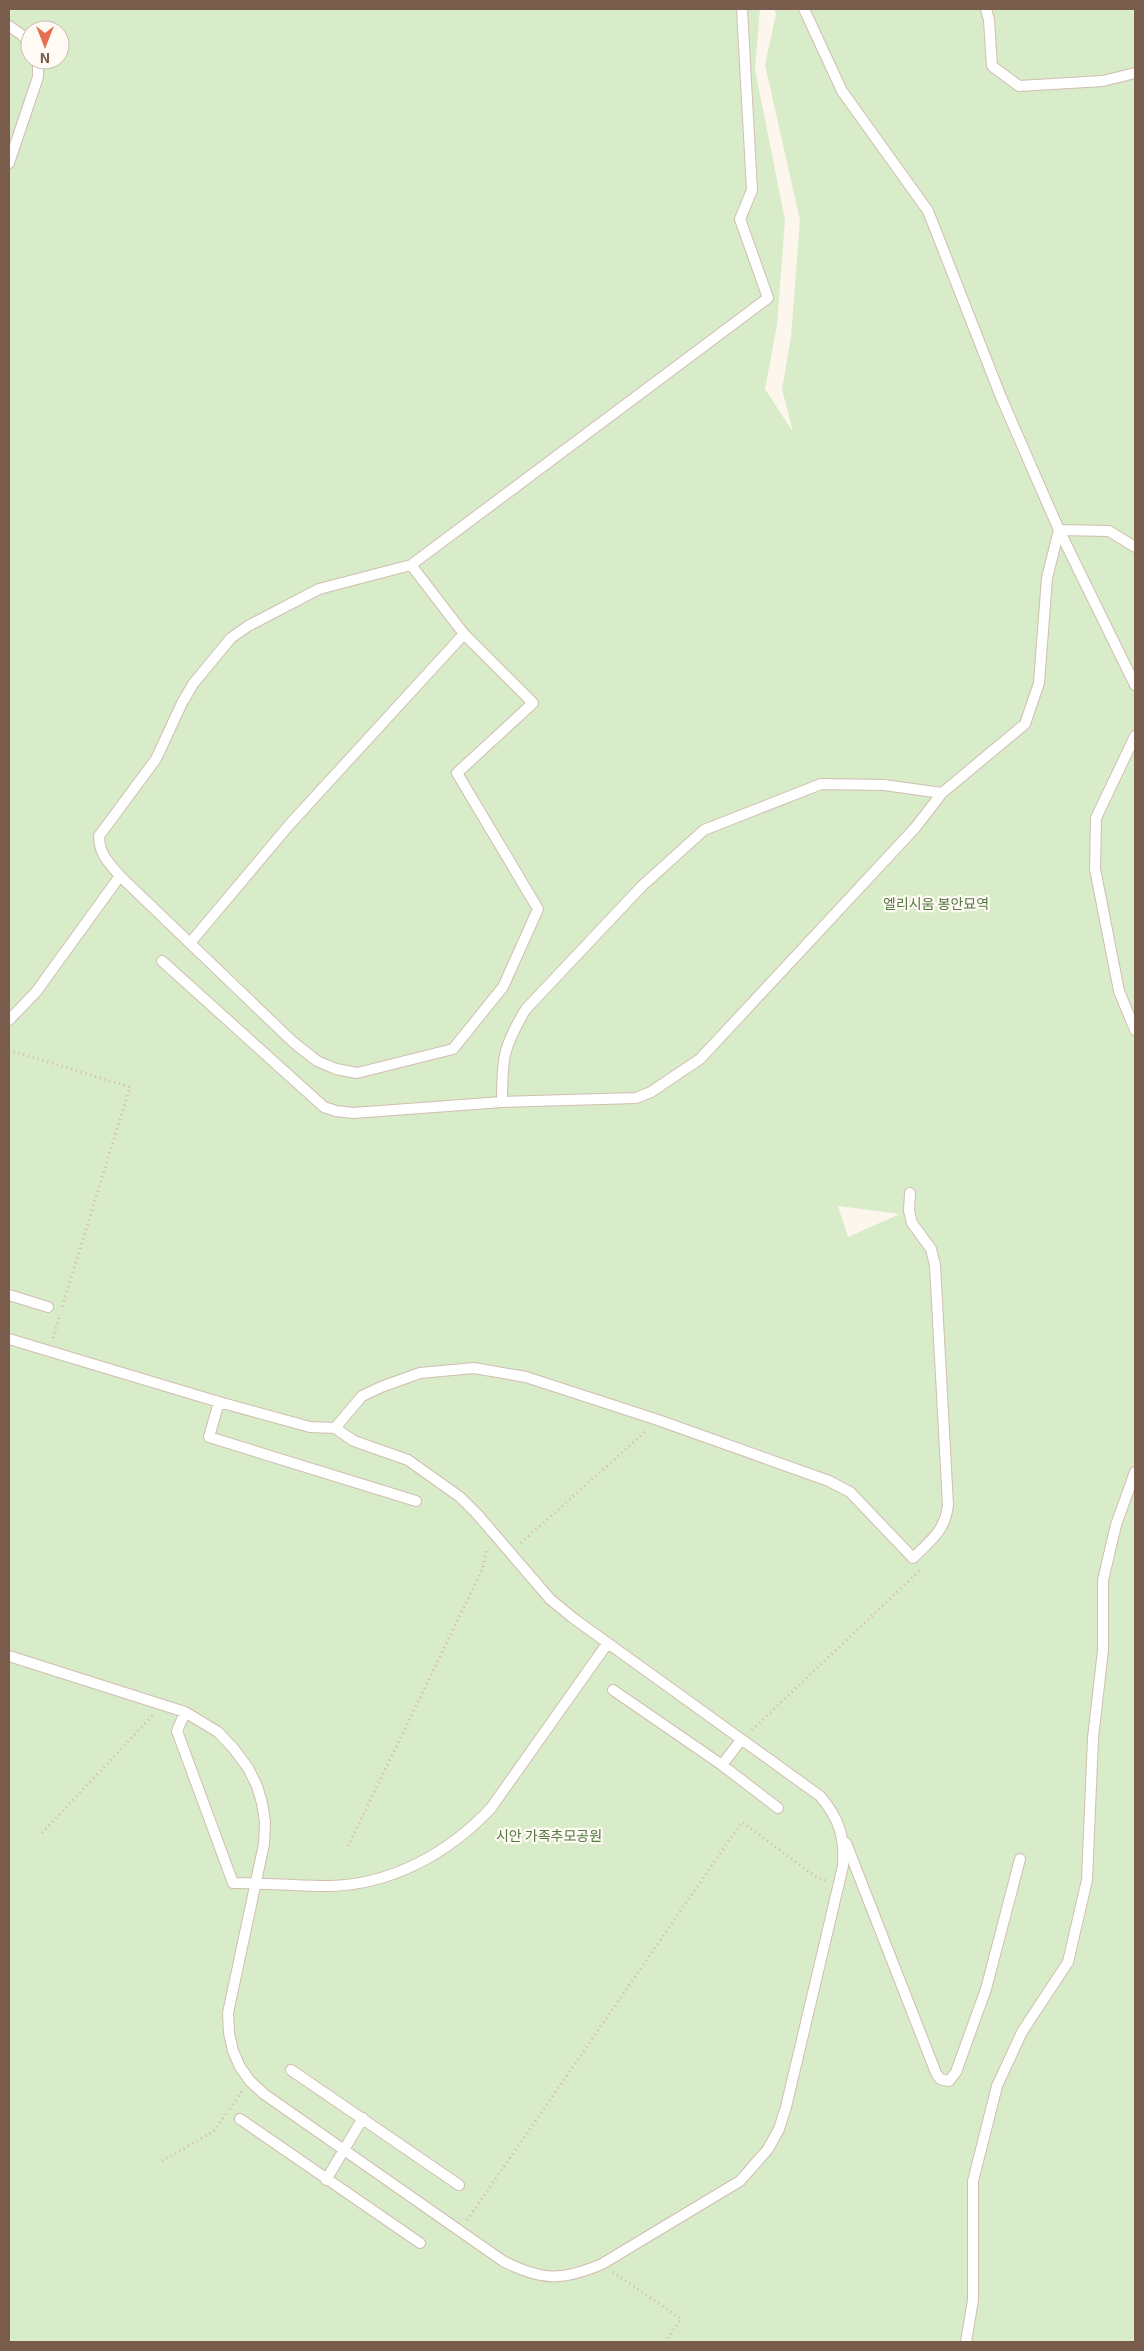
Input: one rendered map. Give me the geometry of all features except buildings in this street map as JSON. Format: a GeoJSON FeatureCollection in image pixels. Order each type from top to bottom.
{"type":"FeatureCollection","features":[{"type":"Feature","properties":{"kind":"lane"},"geometry":{"type":"LineString","coordinates":[[411,565],[464,634],[534,703],[457,773],[538,909],[503,987],[453,1049],[357,1073],[336,1069],[317,1061],[293,1042],[120,876],[103,856],[99,845],[99,836],[156,759],[193,684],[231,638],[248,626],[319,589],[411,565],[768,298],[740,219],[752,190],[742,9]]}},
{"type":"Feature","properties":{"kind":"lane"},"geometry":{"type":"LineString","coordinates":[[804,9],[842,91],[928,211],[1001,397],[1058,530],[1135,684]]}},
{"type":"Feature","properties":{"kind":"lane"},"geometry":{"type":"LineString","coordinates":[[986,9],[989,20],[992,66],[1019,86],[1103,81],[1135,72]]}},
{"type":"Feature","properties":{"kind":"lane"},"geometry":{"type":"LineString","coordinates":[[9,26],[20,34]]}},
{"type":"Feature","properties":{"kind":"lane"},"geometry":{"type":"LineString","coordinates":[[9,163],[38,77],[38,70]]}},
{"type":"Feature","properties":{"kind":"lane"},"geometry":{"type":"LineString","coordinates":[[1058,530],[1109,531],[1135,547]]}},
{"type":"Feature","properties":{"kind":"lane"},"geometry":{"type":"LineString","coordinates":[[162,961],[324,1107],[336,1111],[353,1112],[502,1102],[636,1098],[651,1092],[700,1059],[915,828],[942,792],[1025,724],[1038,682],[1047,578],[1058,530]]}},
{"type":"Feature","properties":{"kind":"lane"},"geometry":{"type":"LineString","coordinates":[[190,943],[290,824],[464,634]]}},
{"type":"Feature","properties":{"kind":"lane"},"geometry":{"type":"LineString","coordinates":[[1135,736],[1096,818],[1095,869],[1118,991],[1135,1030]]}},
{"type":"Feature","properties":{"kind":"lane"},"geometry":{"type":"LineString","coordinates":[[502,1102],[502,1061],[514,1028],[526,1009],[642,886],[704,830],[821,784],[884,785],[942,792]]}},
{"type":"Feature","properties":{"kind":"lane"},"geometry":{"type":"LineString","coordinates":[[9,1020],[36,992],[120,876]]}},
{"type":"Feature","properties":{"kind":"lane"},"geometry":{"type":"LineString","coordinates":[[335,1428],[362,1396],[420,1373],[474,1368],[526,1377],[658,1420],[829,1481],[850,1492],[913,1558],[940,1532],[946,1520],[948,1505],[935,1265],[931,1248],[912,1222],[909,1211],[910,1193]]}},
{"type":"Feature","properties":{"kind":"lane"},"geometry":{"type":"LineString","coordinates":[[9,1295],[48,1307]]}},
{"type":"Feature","properties":{"kind":"lane"},"geometry":{"type":"LineString","coordinates":[[9,1338],[218,1402],[310,1427],[335,1428],[354,1441],[408,1460],[460,1497],[550,1599],[607,1644],[820,1796],[837,1819],[936,2073],[940,2079],[949,2081],[956,2072],[986,1989],[1020,1860]]}},
{"type":"Feature","properties":{"kind":"lane"},"geometry":{"type":"LineString","coordinates":[[218,1402],[210,1437],[416,1501]]}},
{"type":"Feature","properties":{"kind":"lane"},"geometry":{"type":"LineString","coordinates":[[966,2342],[973,2300],[973,2181],[997,2086],[1022,2032],[1068,1962],[1087,1880],[1093,1738],[1103,1650],[1103,1580],[1116,1524],[1135,1472]]}},
{"type":"Feature","properties":{"kind":"lane"},"geometry":{"type":"LineString","coordinates":[[185,1712],[177,1731],[233,1883],[330,1886],[352,1884],[400,1871],[427,1860],[454,1843],[475,1826],[491,1808],[607,1644]]}},
{"type":"Feature","properties":{"kind":"lane"},"geometry":{"type":"LineString","coordinates":[[9,1656],[185,1712],[202,1720],[218,1732],[234,1749],[257,1786],[265,1822],[264,1844],[258,1883],[228,2013],[233,2051],[250,2081],[264,2094],[503,2261],[522,2272],[541,2277],[563,2277],[582,2273],[602,2264],[740,2181],[768,2149],[786,2107],[839,1886],[844,1851],[842,1833]]}},
{"type":"Feature","properties":{"kind":"lane"},"geometry":{"type":"LineString","coordinates":[[613,1690],[722,1765],[778,1808]]}},
{"type":"Feature","properties":{"kind":"lane"},"geometry":{"type":"LineString","coordinates":[[722,1765],[741,1740]]}},
{"type":"Feature","properties":{"kind":"lane"},"geometry":{"type":"LineString","coordinates":[[292,2070],[459,2185]]}},
{"type":"Feature","properties":{"kind":"lane"},"geometry":{"type":"LineString","coordinates":[[326,2180],[364,2118]]}},
{"type":"Feature","properties":{"kind":"lane"},"geometry":{"type":"LineString","coordinates":[[240,2119],[420,2243]]}},
{"type":"Feature","properties":{"kind":"path"},"geometry":{"type":"LineString","coordinates":[[9,1050],[130,1086],[49,1351]]}},
{"type":"Feature","properties":{"kind":"path"},"geometry":{"type":"LineString","coordinates":[[510,1553],[658,1420]]}},
{"type":"Feature","properties":{"kind":"path"},"geometry":{"type":"LineString","coordinates":[[348,1846],[482,1570],[491,1530]]}},
{"type":"Feature","properties":{"kind":"path"},"geometry":{"type":"LineString","coordinates":[[741,1740],[922,1568],[913,1558]]}},
{"type":"Feature","properties":{"kind":"path"},"geometry":{"type":"LineString","coordinates":[[42,1833],[164,1704]]}},
{"type":"Feature","properties":{"kind":"path"},"geometry":{"type":"LineString","coordinates":[[460,2231],[742,1822],[814,1876],[839,1886]]}},
{"type":"Feature","properties":{"kind":"path"},"geometry":{"type":"LineString","coordinates":[[162,2161],[214,2131],[250,2081]]}},
{"type":"Feature","properties":{"kind":"path"},"geometry":{"type":"LineString","coordinates":[[602,2264],[681,2319],[666,2342]]}},
{"type":"Feature","properties":{"kind":"green space","name":"시안 가족추모공원"},"geometry":{"type":"Polygon","coordinates":[[[9,9],[760,9],[755,69],[785,220],[777,325],[765,389],[793,432],[782,389],[791,337],[800,220],[765,65],[776,14],[774,9],[1135,9],[1135,2342],[9,2342],[9,9]],[[839,1206],[848,1237],[900,1214],[839,1206]]]}},
{"type":"Feature","properties":{"kind":"park label","name":"엘리시움 봉안묘역"},"geometry":{"type":"Point","coordinates":[936,904]}}]}
